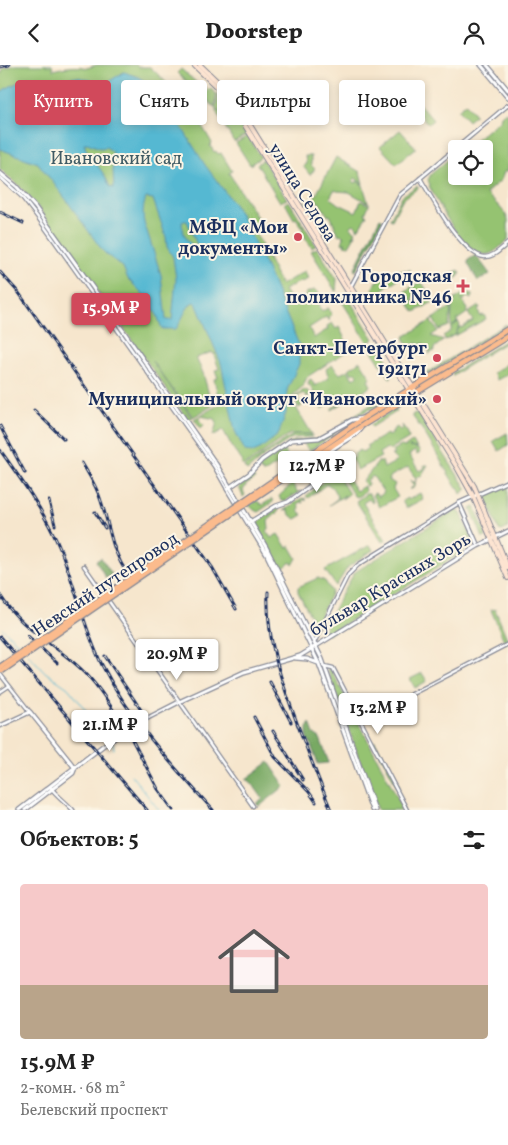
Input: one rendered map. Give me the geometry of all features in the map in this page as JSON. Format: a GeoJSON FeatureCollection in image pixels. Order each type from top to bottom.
{"type":"FeatureCollection","features":[{"type":"Feature","properties":{"kind":"main road","name":"улица Седова"},"geometry":{"type":"LineString","coordinates":[[194,65],[232,103],[411,388],[476,495],[508,578]]}},
{"type":"Feature","properties":{"kind":"main road","name":"улица Седова"},"geometry":{"type":"LineString","coordinates":[[200,65],[235,101],[349,289]]}},
{"type":"Feature","properties":{"kind":"main road"},"geometry":{"type":"LineString","coordinates":[[246,502],[365,417],[508,329]]}},
{"type":"Feature","properties":{"kind":"main road"},"geometry":{"type":"LineString","coordinates":[[224,517],[414,393],[508,336]]}},
{"type":"Feature","properties":{"kind":"main road","name":"Невский путепровод"},"geometry":{"type":"LineString","coordinates":[[0,667],[224,517]]}},
{"type":"Feature","properties":{"kind":"main road","name":"Невский путепровод"},"geometry":{"type":"LineString","coordinates":[[0,673],[224,517]]}},
{"type":"Feature","properties":{"kind":"main road","name":"улица Седова"},"geometry":{"type":"LineString","coordinates":[[493,538],[508,568]]}},
{"type":"Feature","properties":{"kind":"street"},"geometry":{"type":"LineString","coordinates":[[481,65],[508,97]]}},
{"type":"Feature","properties":{"kind":"street"},"geometry":{"type":"LineString","coordinates":[[487,65],[508,90]]}},
{"type":"Feature","properties":{"kind":"street"},"geometry":{"type":"LineString","coordinates":[[349,289],[398,198],[420,177],[508,105]]}},
{"type":"Feature","properties":{"kind":"street"},"geometry":{"type":"LineString","coordinates":[[0,173],[16,186],[42,217],[203,444],[249,523],[269,553],[324,666],[374,810]]}},
{"type":"Feature","properties":{"kind":"street"},"geometry":{"type":"LineString","coordinates":[[0,177],[21,196],[40,219],[229,488]]}},
{"type":"Feature","properties":{"kind":"street"},"geometry":{"type":"LineString","coordinates":[[420,177],[461,243],[481,256],[492,255],[508,243]]}},
{"type":"Feature","properties":{"kind":"street"},"geometry":{"type":"LineString","coordinates":[[229,488],[248,474],[262,460],[291,440],[319,438],[352,420],[365,417]]}},
{"type":"Feature","properties":{"kind":"street"},"geometry":{"type":"LineString","coordinates":[[249,523],[276,506],[288,502],[318,480],[329,453],[358,433],[364,425]]}},
{"type":"Feature","properties":{"kind":"street"},"geometry":{"type":"LineString","coordinates":[[339,427],[342,429],[342,433]]}},
{"type":"Feature","properties":{"kind":"street","name":"бульвар Красных Зорь"},"geometry":{"type":"LineString","coordinates":[[314,645],[348,575],[358,565],[459,503],[508,481]]}},
{"type":"Feature","properties":{"kind":"street"},"geometry":{"type":"LineString","coordinates":[[459,503],[478,546]]}},
{"type":"Feature","properties":{"kind":"street","name":"бульвар Красных Зорь"},"geometry":{"type":"LineString","coordinates":[[314,645],[478,546],[508,531]]}},
{"type":"Feature","properties":{"kind":"street"},"geometry":{"type":"LineString","coordinates":[[84,566],[253,806]]}},
{"type":"Feature","properties":{"kind":"street"},"geometry":{"type":"LineString","coordinates":[[360,721],[508,644]]}},
{"type":"Feature","properties":{"kind":"street"},"geometry":{"type":"LineString","coordinates":[[25,810],[104,745],[140,722],[180,701],[244,672],[294,657],[314,645]]}},
{"type":"Feature","properties":{"kind":"street"},"geometry":{"type":"LineString","coordinates":[[314,645],[319,664],[374,810]]}},
{"type":"Feature","properties":{"kind":"street"},"geometry":{"type":"LineString","coordinates":[[294,657],[309,659],[319,664]]}},
{"type":"Feature","properties":{"kind":"street"},"geometry":{"type":"LineString","coordinates":[[324,666],[333,668],[407,810]]}},
{"type":"Feature","properties":{"kind":"street"},"geometry":{"type":"LineString","coordinates":[[0,673],[75,768]]}},
{"type":"Feature","properties":{"kind":"street"},"geometry":{"type":"LineString","coordinates":[[0,692],[9,686]]}},
{"type":"Feature","properties":{"kind":"street"},"geometry":{"type":"LineString","coordinates":[[0,726],[30,712]]}},
{"type":"Feature","properties":{"kind":"street"},"geometry":{"type":"LineString","coordinates":[[19,810],[51,788]]}},
{"type":"Feature","properties":{"kind":"street"},"geometry":{"type":"LineString","coordinates":[[51,788],[73,810]]}},
{"type":"Feature","properties":{"kind":"green space","name":"Ивановский сад"},"geometry":{"type":"Polygon","coordinates":[[[15,65],[52,65],[53,70],[70,67],[87,68],[97,65],[136,65],[139,67],[150,67],[164,80],[121,80],[121,125],[201,125],[212,143],[210,145],[214,152],[221,153],[232,171],[229,173],[260,222],[257,224],[263,228],[255,232],[281,285],[305,271],[308,279],[284,290],[293,304],[307,296],[306,293],[314,290],[318,292],[324,303],[318,305],[321,311],[327,309],[327,307],[332,315],[328,317],[330,320],[326,317],[309,328],[314,338],[328,329],[327,326],[332,323],[336,329],[339,327],[350,349],[307,377],[303,386],[293,395],[292,401],[312,434],[290,434],[243,466],[241,464],[243,462],[223,430],[213,436],[217,422],[215,419],[201,416],[199,420],[204,425],[201,428],[194,419],[220,404],[214,379],[218,378],[215,370],[219,369],[214,355],[216,354],[212,352],[196,358],[203,373],[212,406],[193,417],[152,361],[192,418],[188,420],[41,211],[20,187],[0,169],[0,73],[3,72],[2,69],[15,65]]]}},
{"type":"Feature","properties":{"kind":"green space"},"geometry":{"type":"Polygon","coordinates":[[[181,69],[193,80],[184,80],[177,73],[181,69]]]}},
{"type":"Feature","properties":{"kind":"green space"},"geometry":{"type":"Polygon","coordinates":[[[210,88],[217,93],[214,107],[207,99],[207,91],[210,88]]]}},
{"type":"Feature","properties":{"kind":"green space"},"geometry":{"type":"Polygon","coordinates":[[[466,103],[475,115],[468,121],[458,110],[466,103]]]}},
{"type":"Feature","properties":{"kind":"green space"},"geometry":{"type":"Polygon","coordinates":[[[425,111],[433,120],[428,124],[425,120],[425,111]]]}},
{"type":"Feature","properties":{"kind":"green space"},"geometry":{"type":"Polygon","coordinates":[[[506,112],[508,113],[508,171],[504,172],[501,180],[486,193],[502,209],[508,220],[508,240],[492,253],[480,254],[471,249],[454,229],[429,186],[428,180],[431,174],[448,160],[448,185],[493,185],[493,140],[475,140],[500,120],[501,116],[506,112]]]}},
{"type":"Feature","properties":{"kind":"green space"},"geometry":{"type":"Polygon","coordinates":[[[224,125],[239,125],[247,134],[234,142],[224,125]]]}},
{"type":"Feature","properties":{"kind":"green space"},"geometry":{"type":"Polygon","coordinates":[[[400,130],[416,148],[396,164],[380,147],[400,130]]]}},
{"type":"Feature","properties":{"kind":"green space"},"geometry":{"type":"Polygon","coordinates":[[[248,136],[261,157],[250,165],[236,143],[248,136]]]}},
{"type":"Feature","properties":{"kind":"green space"},"geometry":{"type":"Polygon","coordinates":[[[305,156],[311,156],[311,165],[315,169],[310,175],[303,166],[306,164],[305,156]]]}},
{"type":"Feature","properties":{"kind":"green space"},"geometry":{"type":"Polygon","coordinates":[[[336,157],[360,172],[363,184],[355,178],[353,181],[363,185],[370,204],[349,192],[334,190],[330,198],[356,212],[361,201],[369,205],[365,214],[367,215],[359,228],[357,229],[354,224],[350,227],[356,232],[352,237],[356,234],[349,246],[344,245],[346,242],[342,243],[344,237],[341,234],[339,235],[330,215],[328,216],[319,202],[313,201],[306,205],[304,203],[316,195],[336,157]]]}},
{"type":"Feature","properties":{"kind":"green space"},"geometry":{"type":"Polygon","coordinates":[[[263,160],[287,199],[280,202],[257,164],[263,160]]]}},
{"type":"Feature","properties":{"kind":"green space"},"geometry":{"type":"Polygon","coordinates":[[[417,186],[418,188],[402,200],[392,220],[390,219],[402,196],[417,186]]]}},
{"type":"Feature","properties":{"kind":"green space"},"geometry":{"type":"Polygon","coordinates":[[[289,201],[316,245],[312,248],[301,231],[303,229],[296,218],[294,219],[285,203],[289,201]]]}},
{"type":"Feature","properties":{"kind":"green space"},"geometry":{"type":"Polygon","coordinates":[[[380,218],[383,220],[356,271],[354,270],[380,218]]]}},
{"type":"Feature","properties":{"kind":"green space"},"geometry":{"type":"Polygon","coordinates":[[[317,248],[337,279],[336,292],[311,251],[317,248]]]}},
{"type":"Feature","properties":{"kind":"green space"},"geometry":{"type":"Polygon","coordinates":[[[476,255],[490,274],[478,281],[468,264],[468,260],[476,255]]]}},
{"type":"Feature","properties":{"kind":"green space"},"geometry":{"type":"Polygon","coordinates":[[[394,270],[411,270],[389,285],[389,279],[387,286],[376,294],[373,288],[376,281],[378,282],[380,279],[378,278],[381,272],[388,271],[386,274],[390,277],[394,270]]]}},
{"type":"Feature","properties":{"kind":"green space"},"geometry":{"type":"Polygon","coordinates":[[[459,270],[461,273],[458,277],[448,283],[444,276],[459,270]]]}},
{"type":"Feature","properties":{"kind":"green space"},"geometry":{"type":"Polygon","coordinates":[[[421,281],[432,298],[424,299],[420,291],[415,292],[412,287],[421,281]]]}},
{"type":"Feature","properties":{"kind":"green space"},"geometry":{"type":"Polygon","coordinates":[[[411,287],[415,293],[413,300],[409,303],[403,293],[411,287]]]}},
{"type":"Feature","properties":{"kind":"green space"},"geometry":{"type":"Polygon","coordinates":[[[468,291],[472,295],[472,299],[467,297],[464,300],[461,299],[468,309],[467,313],[457,320],[452,327],[458,322],[460,325],[455,335],[445,340],[443,336],[451,331],[452,306],[455,299],[468,291]]]}},
{"type":"Feature","properties":{"kind":"green space"},"geometry":{"type":"Polygon","coordinates":[[[347,296],[374,339],[368,343],[341,300],[347,296]]]}},
{"type":"Feature","properties":{"kind":"green space"},"geometry":{"type":"Polygon","coordinates":[[[432,299],[433,302],[415,312],[409,304],[415,301],[432,299]]]}},
{"type":"Feature","properties":{"kind":"green space"},"geometry":{"type":"Polygon","coordinates":[[[479,306],[480,316],[484,315],[486,319],[455,336],[460,326],[461,328],[473,321],[468,313],[479,306]]]}},
{"type":"Feature","properties":{"kind":"green space"},"geometry":{"type":"Polygon","coordinates":[[[451,308],[449,326],[439,330],[432,319],[451,308]]]}},
{"type":"Feature","properties":{"kind":"green space"},"geometry":{"type":"Polygon","coordinates":[[[432,320],[431,322],[438,331],[431,336],[444,340],[429,354],[430,350],[425,349],[424,354],[419,347],[424,343],[418,346],[417,343],[408,347],[404,337],[432,320]]]}},
{"type":"Feature","properties":{"kind":"green space"},"geometry":{"type":"Polygon","coordinates":[[[507,325],[428,375],[427,373],[507,325]]]}},
{"type":"Feature","properties":{"kind":"green space"},"geometry":{"type":"Polygon","coordinates":[[[508,339],[508,341],[453,375],[452,373],[508,339]]]}},
{"type":"Feature","properties":{"kind":"green space"},"geometry":{"type":"Polygon","coordinates":[[[377,344],[391,366],[391,378],[370,348],[377,344]]]}},
{"type":"Feature","properties":{"kind":"green space"},"geometry":{"type":"Polygon","coordinates":[[[360,361],[371,378],[368,380],[371,386],[359,395],[356,393],[353,397],[332,410],[332,408],[339,404],[334,397],[324,404],[326,408],[322,409],[318,397],[316,398],[312,393],[314,392],[310,385],[308,385],[309,380],[311,379],[315,386],[329,378],[326,369],[332,365],[340,374],[348,370],[353,379],[358,374],[356,372],[352,374],[349,369],[360,361]]]}},
{"type":"Feature","properties":{"kind":"green space"},"geometry":{"type":"Polygon","coordinates":[[[508,363],[508,374],[497,380],[493,373],[508,363]]]}},
{"type":"Feature","properties":{"kind":"green space"},"geometry":{"type":"Polygon","coordinates":[[[303,390],[308,391],[310,395],[307,397],[303,393],[297,397],[302,406],[299,408],[294,397],[303,390]]]}},
{"type":"Feature","properties":{"kind":"green space"},"geometry":{"type":"Polygon","coordinates":[[[379,400],[381,404],[343,422],[379,400]]]}},
{"type":"Feature","properties":{"kind":"green space"},"geometry":{"type":"Polygon","coordinates":[[[395,408],[396,412],[372,427],[370,425],[395,408]]]}},
{"type":"Feature","properties":{"kind":"green space"},"geometry":{"type":"Polygon","coordinates":[[[415,413],[419,415],[466,488],[461,494],[413,417],[412,415],[415,413]]]}},
{"type":"Feature","properties":{"kind":"green space"},"geometry":{"type":"Polygon","coordinates":[[[402,425],[408,433],[409,438],[389,450],[387,448],[379,453],[381,457],[357,470],[352,459],[355,457],[354,454],[360,450],[362,452],[368,448],[366,446],[387,434],[388,436],[393,433],[392,431],[397,427],[400,430],[403,428],[402,425]]]}},
{"type":"Feature","properties":{"kind":"green space"},"geometry":{"type":"Polygon","coordinates":[[[334,432],[335,434],[309,451],[303,442],[295,442],[286,448],[285,446],[294,441],[321,439],[334,432]]]}},
{"type":"Feature","properties":{"kind":"green space"},"geometry":{"type":"Polygon","coordinates":[[[507,433],[508,445],[499,451],[493,441],[507,433]]]}},
{"type":"Feature","properties":{"kind":"green space"},"geometry":{"type":"Polygon","coordinates":[[[294,434],[313,435],[312,437],[292,438],[262,458],[247,471],[244,467],[294,434]]]}},
{"type":"Feature","properties":{"kind":"green space"},"geometry":{"type":"Polygon","coordinates":[[[413,441],[417,448],[409,447],[418,449],[420,453],[417,455],[415,451],[409,455],[419,471],[425,468],[424,465],[428,465],[421,476],[416,477],[416,479],[408,467],[391,476],[389,480],[395,484],[393,489],[398,497],[379,507],[372,495],[375,493],[378,497],[384,493],[373,476],[367,480],[369,484],[366,486],[363,481],[379,461],[380,463],[382,461],[384,468],[397,461],[391,455],[394,455],[392,451],[401,446],[405,447],[413,441]]]}},
{"type":"Feature","properties":{"kind":"green space"},"geometry":{"type":"Polygon","coordinates":[[[340,443],[326,454],[317,479],[306,488],[315,480],[307,468],[290,479],[297,492],[301,491],[285,501],[281,501],[279,496],[291,485],[288,478],[340,443]]]}},
{"type":"Feature","properties":{"kind":"green space"},"geometry":{"type":"Polygon","coordinates":[[[282,448],[292,463],[282,469],[276,465],[262,473],[258,466],[282,448]]]}},
{"type":"Feature","properties":{"kind":"green space"},"geometry":{"type":"Polygon","coordinates":[[[333,455],[356,491],[364,486],[365,492],[357,497],[354,496],[331,460],[333,455]]]}},
{"type":"Feature","properties":{"kind":"green space"},"geometry":{"type":"Polygon","coordinates":[[[330,462],[349,494],[329,505],[338,498],[332,487],[327,484],[308,498],[306,496],[323,482],[330,462]]]}},
{"type":"Feature","properties":{"kind":"green space"},"geometry":{"type":"Polygon","coordinates":[[[253,476],[255,479],[246,485],[243,497],[239,487],[253,476]]]}},
{"type":"Feature","properties":{"kind":"green space"},"geometry":{"type":"Polygon","coordinates":[[[410,480],[415,483],[416,480],[415,487],[410,490],[414,486],[410,480]]]}},
{"type":"Feature","properties":{"kind":"green space"},"geometry":{"type":"Polygon","coordinates":[[[508,485],[508,528],[502,531],[499,530],[485,495],[508,485]]]}},
{"type":"Feature","properties":{"kind":"green space"},"geometry":{"type":"Polygon","coordinates":[[[420,493],[423,499],[406,508],[402,501],[407,498],[408,500],[420,493]]]}},
{"type":"Feature","properties":{"kind":"green space"},"geometry":{"type":"Polygon","coordinates":[[[369,494],[373,502],[369,499],[363,503],[386,540],[382,542],[356,501],[369,494]]]}},
{"type":"Feature","properties":{"kind":"green space"},"geometry":{"type":"Polygon","coordinates":[[[302,498],[305,498],[305,501],[304,499],[303,503],[300,502],[298,504],[300,509],[298,511],[303,515],[296,519],[287,510],[283,511],[302,498]]]}},
{"type":"Feature","properties":{"kind":"green space"},"geometry":{"type":"Polygon","coordinates":[[[272,499],[273,502],[258,512],[249,505],[256,500],[262,505],[272,499]]]}},
{"type":"Feature","properties":{"kind":"green space"},"geometry":{"type":"Polygon","coordinates":[[[475,507],[486,534],[486,537],[483,538],[471,509],[475,507]]]}},
{"type":"Feature","properties":{"kind":"green space"},"geometry":{"type":"Polygon","coordinates":[[[278,508],[279,511],[268,521],[269,529],[267,531],[271,538],[278,534],[287,548],[290,546],[297,558],[293,565],[291,562],[282,569],[286,577],[257,526],[264,517],[278,508]]]}},
{"type":"Feature","properties":{"kind":"green space"},"geometry":{"type":"Polygon","coordinates":[[[455,510],[461,513],[473,542],[471,547],[327,635],[324,630],[355,572],[455,510]]]}},
{"type":"Feature","properties":{"kind":"green space"},"geometry":{"type":"Polygon","coordinates":[[[370,545],[373,550],[348,567],[336,586],[325,570],[370,545]]]}},
{"type":"Feature","properties":{"kind":"green space"},"geometry":{"type":"Polygon","coordinates":[[[101,558],[112,574],[106,578],[96,561],[101,558]]]}},
{"type":"Feature","properties":{"kind":"green space"},"geometry":{"type":"Polygon","coordinates":[[[318,578],[325,581],[332,592],[316,622],[313,621],[298,592],[298,587],[318,578]]]}},
{"type":"Feature","properties":{"kind":"green space"},"geometry":{"type":"Polygon","coordinates":[[[495,609],[508,641],[505,643],[491,610],[495,609]]]}},
{"type":"Feature","properties":{"kind":"green space"},"geometry":{"type":"Polygon","coordinates":[[[168,648],[177,661],[170,666],[161,653],[168,648]]]}},
{"type":"Feature","properties":{"kind":"green space"},"geometry":{"type":"Polygon","coordinates":[[[327,669],[331,669],[404,810],[378,810],[327,669]]]}},
{"type":"Feature","properties":{"kind":"green space"},"geometry":{"type":"Polygon","coordinates":[[[422,673],[427,681],[415,688],[410,679],[422,673]]]}},
{"type":"Feature","properties":{"kind":"green space"},"geometry":{"type":"Polygon","coordinates":[[[310,723],[314,734],[320,738],[328,763],[318,764],[309,740],[307,741],[307,728],[310,723]]]}},
{"type":"Feature","properties":{"kind":"green space"},"geometry":{"type":"Polygon","coordinates":[[[375,741],[400,787],[397,786],[375,741]]]}},
{"type":"Feature","properties":{"kind":"green space"},"geometry":{"type":"Polygon","coordinates":[[[269,762],[285,786],[260,806],[256,804],[263,799],[251,782],[246,779],[269,762]]]}},
{"type":"Feature","properties":{"kind":"water"},"geometry":{"type":"Polygon","coordinates":[[[124,72],[143,80],[121,80],[121,125],[180,125],[205,165],[234,204],[246,225],[268,271],[299,345],[299,364],[287,390],[286,413],[278,435],[260,449],[253,452],[245,451],[235,431],[221,363],[196,303],[193,302],[188,308],[176,329],[162,329],[157,315],[144,295],[128,279],[123,267],[102,250],[38,163],[0,149],[0,94],[15,84],[15,125],[111,125],[111,80],[124,72]],[[87,143],[84,144],[110,187],[114,188],[112,151],[106,147],[100,148],[87,143]],[[146,198],[143,210],[144,223],[161,275],[166,320],[172,320],[176,279],[173,257],[167,247],[166,237],[153,199],[146,198]],[[187,221],[182,222],[186,238],[191,244],[198,247],[187,221]]]}},
{"type":"Feature","properties":{"kind":"water"},"geometry":{"type":"Polygon","coordinates":[[[77,77],[90,80],[58,80],[77,77]]]}},
{"type":"Feature","properties":{"kind":"waterway"},"geometry":{"type":"LineString","coordinates":[[3,629],[24,649]]}},
{"type":"Feature","properties":{"kind":"waterway"},"geometry":{"type":"LineString","coordinates":[[28,654],[45,672],[68,688],[108,737]]}},
{"type":"Feature","properties":{"kind":"waterway"},"geometry":{"type":"LineString","coordinates":[[113,743],[114,749]]}},
{"type":"Feature","properties":{"kind":"waterway"},"geometry":{"type":"LineString","coordinates":[[131,775],[159,810]]}},
{"type":"Feature","properties":{"kind":"railway"},"geometry":{"type":"LineString","coordinates":[[0,67],[9,65]]}},
{"type":"Feature","properties":{"kind":"railway"},"geometry":{"type":"LineString","coordinates":[[0,212],[23,223]]}},
{"type":"Feature","properties":{"kind":"railway"},"geometry":{"type":"LineString","coordinates":[[0,272],[19,293],[212,567],[236,609]]}},
{"type":"Feature","properties":{"kind":"railway"},"geometry":{"type":"LineString","coordinates":[[34,410],[64,439]]}},
{"type":"Feature","properties":{"kind":"railway"},"geometry":{"type":"LineString","coordinates":[[0,426],[25,473]]}},
{"type":"Feature","properties":{"kind":"railway"},"geometry":{"type":"LineString","coordinates":[[0,450],[34,499],[55,537],[90,637],[113,685],[125,705],[153,741],[213,810]]}},
{"type":"Feature","properties":{"kind":"railway"},"geometry":{"type":"LineString","coordinates":[[82,463],[93,481],[114,547],[128,575]]}},
{"type":"Feature","properties":{"kind":"railway"},"geometry":{"type":"LineString","coordinates":[[49,501],[55,525]]}},
{"type":"Feature","properties":{"kind":"railway"},"geometry":{"type":"LineString","coordinates":[[95,512],[105,528]]}},
{"type":"Feature","properties":{"kind":"railway"},"geometry":{"type":"LineString","coordinates":[[268,592],[269,627],[280,675],[331,810]]}},
{"type":"Feature","properties":{"kind":"railway"},"geometry":{"type":"LineString","coordinates":[[0,595],[17,617],[87,674],[124,727]]}},
{"type":"Feature","properties":{"kind":"railway"},"geometry":{"type":"LineString","coordinates":[[28,636],[57,663]]}},
{"type":"Feature","properties":{"kind":"railway"},"geometry":{"type":"LineString","coordinates":[[0,637],[147,810]]}},
{"type":"Feature","properties":{"kind":"railway"},"geometry":{"type":"LineString","coordinates":[[105,656],[147,719]]}},
{"type":"Feature","properties":{"kind":"railway"},"geometry":{"type":"LineString","coordinates":[[270,682],[291,722]]}},
{"type":"Feature","properties":{"kind":"railway"},"geometry":{"type":"LineString","coordinates":[[254,717],[275,757],[309,792],[316,802]]}},
{"type":"Feature","properties":{"kind":"railway"},"geometry":{"type":"LineString","coordinates":[[126,728],[158,789],[173,810]]}},
{"type":"Feature","properties":{"kind":"railway"},"geometry":{"type":"LineString","coordinates":[[273,731],[303,780]]}},
{"type":"Feature","properties":{"kind":"place","name":"МФЦ «Мои документы»"},"geometry":{"type":"Point","coordinates":[298,237]}},
{"type":"Feature","properties":{"kind":"place","name":"Городская поликлиника №46"},"geometry":{"type":"Point","coordinates":[463,286]}},
{"type":"Feature","properties":{"kind":"place","name":"Санкт-Петербург 192171"},"geometry":{"type":"Point","coordinates":[437,358]}},
{"type":"Feature","properties":{"kind":"place","name":"Муниципальный округ «Ивановский»"},"geometry":{"type":"Point","coordinates":[437,399]}}]}
